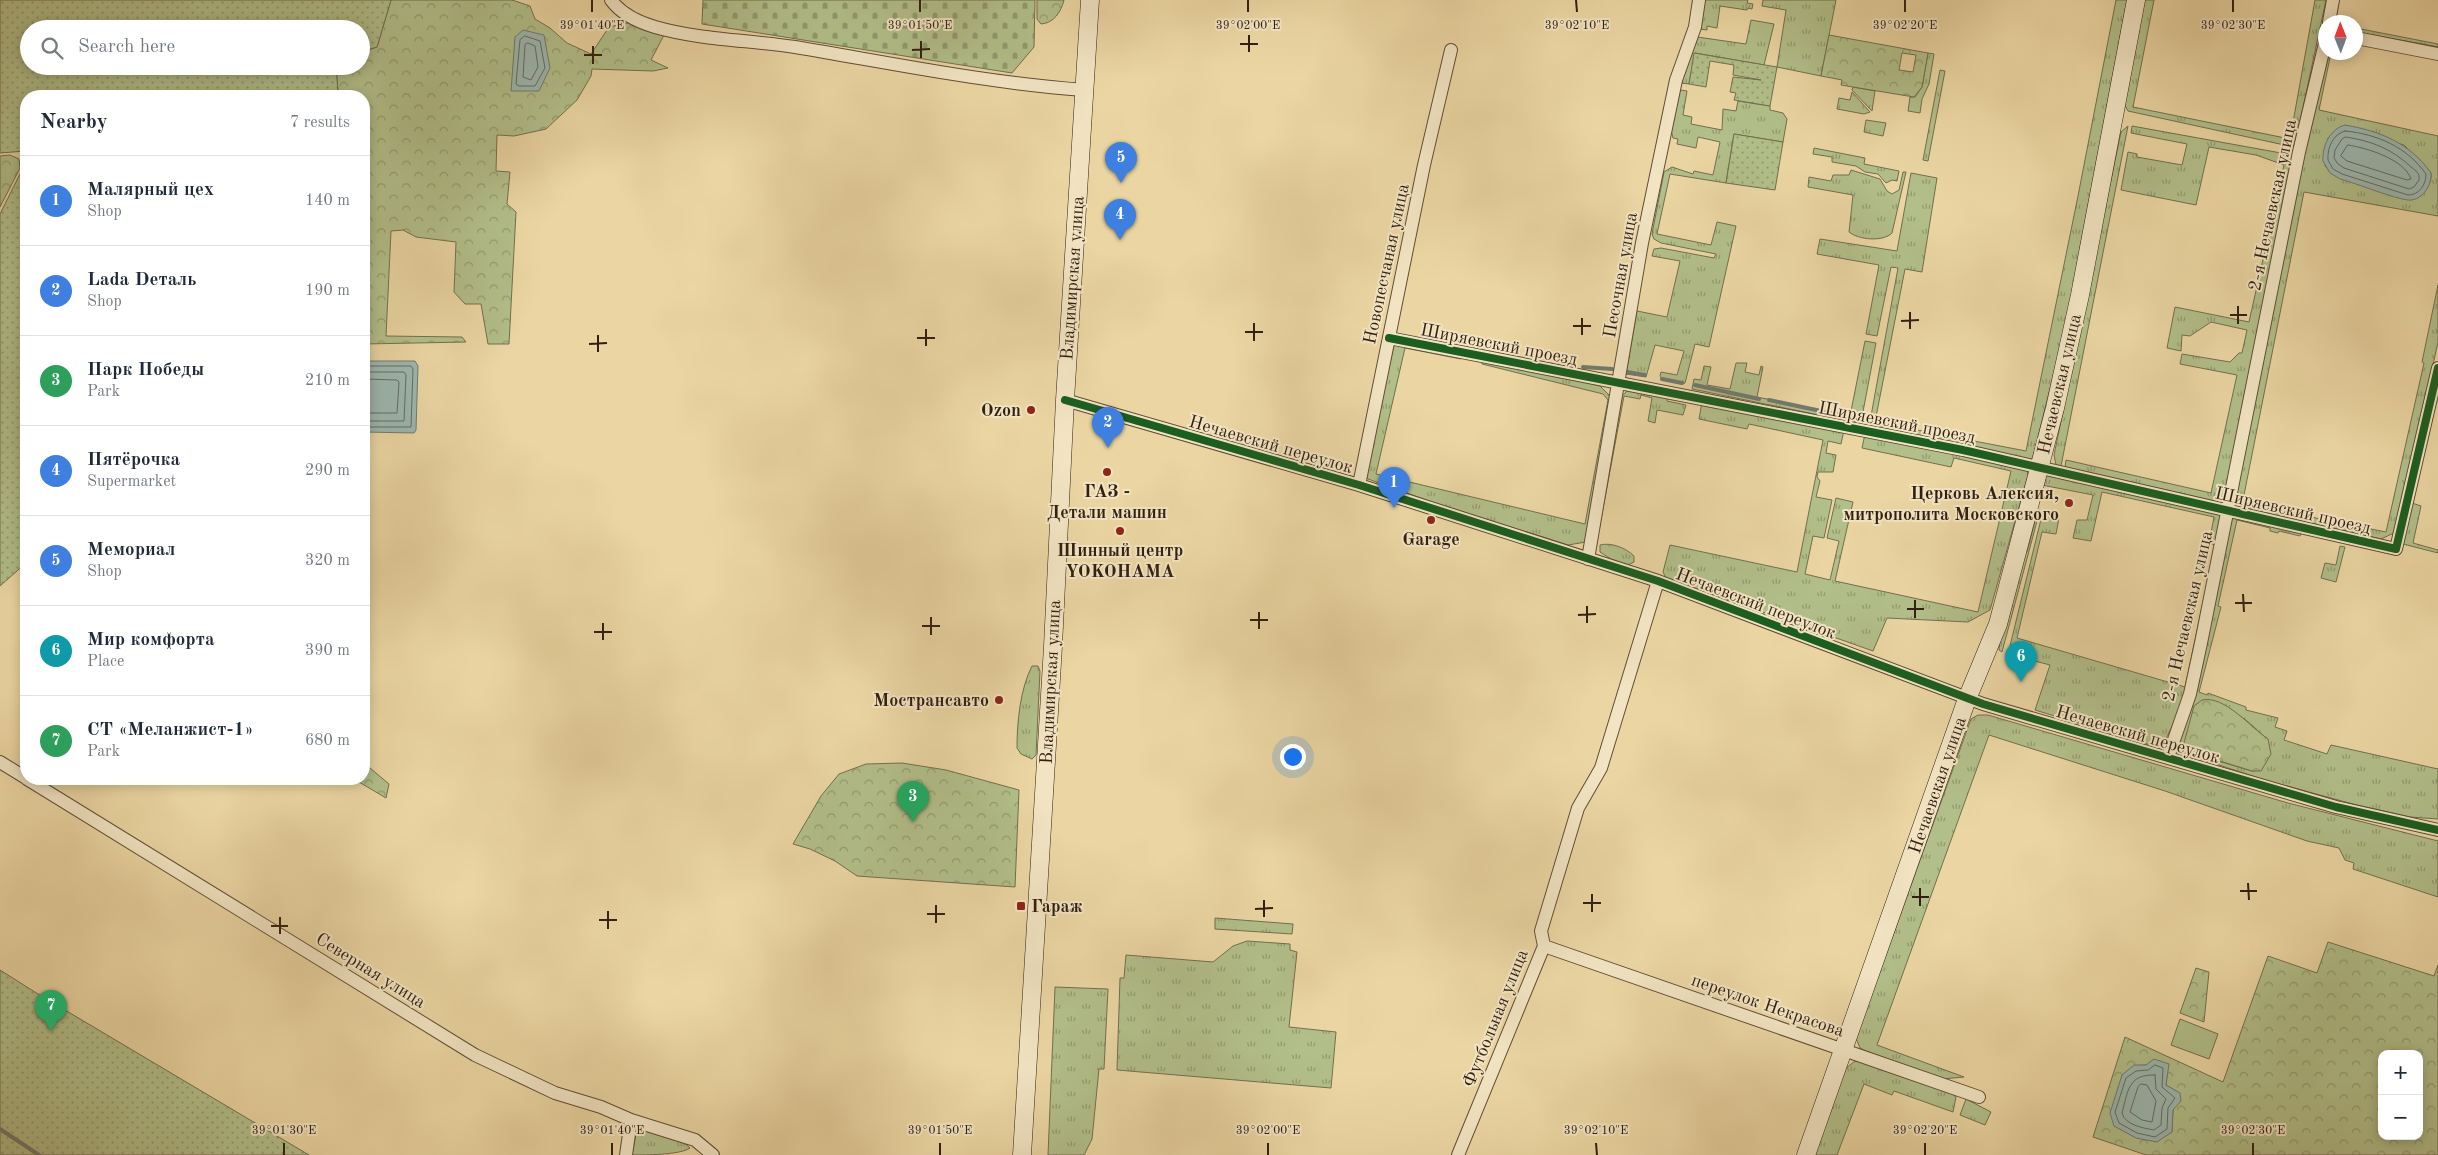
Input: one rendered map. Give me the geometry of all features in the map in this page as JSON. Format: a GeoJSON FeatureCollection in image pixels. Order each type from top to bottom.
{"type":"FeatureCollection","features":[{"type":"Feature","properties":{"kind":"street"},"geometry":{"type":"LineString","coordinates":[[611,0],[620,10],[634,19],[668,30],[792,47],[1038,88],[1084,90]]}},
{"type":"Feature","properties":{"kind":"street","name":"Владимирская улица"},"geometry":{"type":"LineString","coordinates":[[1022,1155],[1090,0]]}},
{"type":"Feature","properties":{"kind":"street","name":"Песочная улица"},"geometry":{"type":"LineString","coordinates":[[1588,558],[1642,243],[1675,86],[1695,27],[1699,0]]}},
{"type":"Feature","properties":{"kind":"street","name":"Нечаевская улица"},"geometry":{"type":"LineString","coordinates":[[1806,1155],[1967,699],[1998,624],[2039,468],[2080,295],[2136,0]]}},
{"type":"Feature","properties":{"kind":"street"},"geometry":{"type":"LineString","coordinates":[[2330,15],[2333,0]]}},
{"type":"Feature","properties":{"kind":"street"},"geometry":{"type":"LineString","coordinates":[[2363,39],[2438,54]]}},
{"type":"Feature","properties":{"kind":"street","name":"Новопесчаная улица"},"geometry":{"type":"LineString","coordinates":[[1360,486],[1424,165],[1451,50]]}},
{"type":"Feature","properties":{"kind":"street","name":"2-я Нечаевская улица"},"geometry":{"type":"LineString","coordinates":[[2168,758],[2190,694],[2299,152],[2321,60]]}},
{"type":"Feature","properties":{"kind":"street","name":"Ширяевский проезд"},"geometry":{"type":"LineString","coordinates":[[1389,338],[1927,442],[2396,549],[2438,368]]}},
{"type":"Feature","properties":{"kind":"street","name":"Нечаевский переулок"},"geometry":{"type":"LineString","coordinates":[[1065,400],[1360,486],[1658,581],[1967,699],[2336,807],[2438,830]]}},
{"type":"Feature","properties":{"kind":"street","name":"Футбольная улица"},"geometry":{"type":"LineString","coordinates":[[1458,1155],[1544,946],[1541,931],[1578,808],[1601,768],[1658,581]]}},
{"type":"Feature","properties":{"kind":"street","name":"Северная улица"},"geometry":{"type":"LineString","coordinates":[[0,762],[20,775]]}},
{"type":"Feature","properties":{"kind":"street","name":"Северная улица"},"geometry":{"type":"LineString","coordinates":[[37,785],[475,1055],[555,1093],[695,1140],[713,1155]]}},
{"type":"Feature","properties":{"kind":"street","name":"переулок Некрасова"},"geometry":{"type":"LineString","coordinates":[[1544,946],[1979,1098]]}},
{"type":"Feature","properties":{"kind":"street"},"geometry":{"type":"LineString","coordinates":[[626,1155],[631,1120]]}},
{"type":"Feature","properties":{"kind":"green space"},"geometry":{"type":"Polygon","coordinates":[[[0,0],[391,0],[377,47],[370,49],[370,20],[20,20],[20,75],[337,75],[338,90],[20,90],[20,151],[0,153],[0,0]]]}},
{"type":"Feature","properties":{"kind":"green space"},"geometry":{"type":"Polygon","coordinates":[[[391,0],[512,0],[530,6],[535,19],[550,28],[567,43],[591,54],[609,27],[627,23],[664,35],[651,60],[668,68],[653,71],[592,69],[591,76],[577,100],[546,129],[514,136],[497,135],[496,171],[510,172],[507,204],[516,212],[509,344],[488,344],[481,304],[465,304],[454,292],[456,242],[416,237],[403,230],[391,231],[386,336],[462,337],[466,342],[370,344],[370,90],[338,90],[337,75],[370,75],[370,49],[377,47],[391,0]]]}},
{"type":"Feature","properties":{"kind":"green space"},"geometry":{"type":"Polygon","coordinates":[[[703,0],[1035,0],[1034,47],[1012,73],[702,24],[703,0]]]}},
{"type":"Feature","properties":{"kind":"green space"},"geometry":{"type":"Polygon","coordinates":[[[1037,0],[1064,0],[1056,16],[1050,22],[1041,24],[1037,19],[1037,0]]]}},
{"type":"Feature","properties":{"kind":"green space"},"geometry":{"type":"Polygon","coordinates":[[[1704,0],[1748,0],[1747,3],[1753,4],[1752,9],[1748,8],[1747,10],[1720,6],[1717,28],[1707,26],[1707,30],[1699,29],[1704,0]]]}},
{"type":"Feature","properties":{"kind":"green space"},"geometry":{"type":"Polygon","coordinates":[[[1763,0],[1836,0],[1821,76],[1777,67],[1786,10],[1762,6],[1763,0]]]}},
{"type":"Feature","properties":{"kind":"green space"},"geometry":{"type":"Polygon","coordinates":[[[2116,0],[2127,0],[2066,323],[2033,457],[2030,460],[1875,427],[1871,422],[1871,416],[1898,268],[1891,267],[1877,336],[1866,334],[1879,265],[1817,254],[1820,239],[1897,251],[1911,173],[1937,178],[1922,272],[1905,269],[1875,422],[2026,451],[2116,0]]]}},
{"type":"Feature","properties":{"kind":"green space"},"geometry":{"type":"Polygon","coordinates":[[[2144,0],[2154,0],[2133,107],[2290,139],[2315,0],[2326,0],[2323,15],[2318,15],[2318,37],[2295,145],[2289,146],[2128,111],[2124,104],[2144,0]]]}},
{"type":"Feature","properties":{"kind":"green space"},"geometry":{"type":"Polygon","coordinates":[[[1751,20],[1774,24],[1764,65],[1695,53],[1689,84],[1681,83],[1697,37],[1746,44],[1751,20]]]}},
{"type":"Feature","properties":{"kind":"green space"},"geometry":{"type":"Polygon","coordinates":[[[2363,29],[2438,44],[2438,47],[2363,33],[2363,29]]]}},
{"type":"Feature","properties":{"kind":"green space"},"geometry":{"type":"Polygon","coordinates":[[[1829,35],[1928,53],[1922,87],[1914,97],[1841,85],[1842,80],[1821,76],[1829,35]],[[1902,53],[1899,70],[1913,72],[1916,55],[1902,53]]]}},
{"type":"Feature","properties":{"kind":"green space"},"geometry":{"type":"Polygon","coordinates":[[[1694,53],[1777,67],[1770,106],[1734,100],[1736,93],[1730,92],[1733,77],[1761,80],[1733,75],[1734,65],[1710,61],[1706,87],[1689,84],[1694,53]]]}},
{"type":"Feature","properties":{"kind":"green space"},"geometry":{"type":"Polygon","coordinates":[[[1928,53],[1934,54],[1929,84],[1922,99],[1920,113],[1908,111],[1910,97],[1915,97],[1922,87],[1928,53]]]}},
{"type":"Feature","properties":{"kind":"green space"},"geometry":{"type":"Polygon","coordinates":[[[2325,60],[2330,60],[2319,110],[2438,136],[2438,216],[2304,192],[2243,500],[2360,529],[2361,527],[2386,532],[2424,363],[2422,362],[2438,285],[2438,342],[2398,525],[2394,533],[2381,539],[2234,506],[2295,194],[2325,60]],[[2340,127],[2328,138],[2325,166],[2344,179],[2369,187],[2420,196],[2431,180],[2431,173],[2404,145],[2340,127]]]}},
{"type":"Feature","properties":{"kind":"green space"},"geometry":{"type":"Polygon","coordinates":[[[1940,70],[1945,71],[1928,161],[1923,160],[1940,70]]]}},
{"type":"Feature","properties":{"kind":"green space"},"geometry":{"type":"Polygon","coordinates":[[[1853,87],[1875,91],[1872,111],[1852,90],[1853,87]]]}},
{"type":"Feature","properties":{"kind":"green space"},"geometry":{"type":"Polygon","coordinates":[[[1680,90],[1687,91],[1683,115],[1692,117],[1691,124],[1722,130],[1723,109],[1736,111],[1738,101],[1770,106],[1770,110],[1783,113],[1787,119],[1783,142],[1734,134],[1726,183],[1670,174],[1657,234],[1711,245],[1717,222],[1736,226],[1709,347],[1695,344],[1685,383],[1682,384],[1663,380],[1660,376],[1661,372],[1677,375],[1684,351],[1655,345],[1646,377],[1626,374],[1637,311],[1667,317],[1680,261],[1652,256],[1654,249],[1661,248],[1714,258],[1716,254],[1661,243],[1654,239],[1652,234],[1664,172],[1672,167],[1693,174],[1694,171],[1713,175],[1720,142],[1698,137],[1696,148],[1677,144],[1678,139],[1673,138],[1671,130],[1680,90]]]}},
{"type":"Feature","properties":{"kind":"green space"},"geometry":{"type":"Polygon","coordinates":[[[1852,92],[1870,112],[1864,114],[1837,109],[1839,98],[1850,100],[1852,92]]]}},
{"type":"Feature","properties":{"kind":"green space"},"geometry":{"type":"Polygon","coordinates":[[[1866,120],[1886,123],[1883,136],[1864,132],[1866,120]]]}},
{"type":"Feature","properties":{"kind":"green space"},"geometry":{"type":"Polygon","coordinates":[[[2128,126],[2061,466],[2056,465],[2054,455],[2121,132],[2128,126]]]}},
{"type":"Feature","properties":{"kind":"green space"},"geometry":{"type":"Polygon","coordinates":[[[2132,126],[2281,153],[2290,160],[2291,165],[2227,490],[2223,497],[2214,501],[2065,467],[2066,460],[2211,493],[2237,375],[2180,364],[2182,354],[2230,362],[2239,353],[2242,353],[2247,330],[2211,322],[2190,336],[2182,335],[2181,351],[2167,348],[2175,307],[2249,322],[2284,165],[2256,155],[2209,147],[2196,205],[2121,190],[2128,152],[2137,154],[2137,157],[2182,165],[2187,144],[2131,133],[2132,126]]]}},
{"type":"Feature","properties":{"kind":"green space"},"geometry":{"type":"Polygon","coordinates":[[[1734,134],[1783,142],[1775,190],[1726,183],[1734,134]]]}},
{"type":"Feature","properties":{"kind":"green space"},"geometry":{"type":"Polygon","coordinates":[[[1814,148],[1865,158],[1864,164],[1899,171],[1897,181],[1892,180],[1886,183],[1878,174],[1865,172],[1856,166],[1832,162],[1832,157],[1813,154],[1814,148]]]}},
{"type":"Feature","properties":{"kind":"green space"},"geometry":{"type":"Polygon","coordinates":[[[10,155],[19,159],[20,168],[0,207],[0,156],[10,155]]]}},
{"type":"Feature","properties":{"kind":"green space"},"geometry":{"type":"Polygon","coordinates":[[[1851,170],[1880,179],[1887,191],[1892,194],[1899,190],[1903,172],[1906,172],[1892,233],[1888,236],[1871,239],[1853,235],[1849,232],[1853,195],[1808,187],[1809,177],[1831,181],[1833,175],[1849,175],[1851,170]]]}},
{"type":"Feature","properties":{"kind":"green space"},"geometry":{"type":"Polygon","coordinates":[[[20,174],[20,568],[0,586],[0,214],[20,174]]]}},
{"type":"Feature","properties":{"kind":"green space"},"geometry":{"type":"Polygon","coordinates":[[[1865,341],[1876,343],[1862,417],[1860,420],[1853,422],[1692,389],[1694,379],[1701,380],[1704,366],[1711,367],[1707,385],[1730,389],[1736,363],[1747,363],[1745,372],[1759,375],[1761,366],[1763,367],[1757,397],[1850,416],[1865,341]]]}},
{"type":"Feature","properties":{"kind":"green space"},"geometry":{"type":"Polygon","coordinates":[[[1394,345],[1462,355],[1461,359],[1405,348],[1376,474],[1585,524],[1608,400],[1603,394],[1482,364],[1483,359],[1600,386],[1610,396],[1586,542],[1568,545],[1432,502],[1368,479],[1365,475],[1394,345]]]}},
{"type":"Feature","properties":{"kind":"green space"},"geometry":{"type":"Polygon","coordinates":[[[1628,390],[1668,395],[1667,401],[1686,405],[1683,415],[1657,410],[1655,423],[1648,421],[1652,398],[1641,395],[1640,399],[1624,396],[1599,530],[1621,397],[1628,390]]]}},
{"type":"Feature","properties":{"kind":"green space"},"geometry":{"type":"Polygon","coordinates":[[[1702,402],[1844,430],[1841,444],[1828,441],[1826,453],[1836,455],[1833,472],[1818,472],[1817,477],[1820,481],[1816,497],[1832,500],[1824,538],[1813,536],[1805,574],[1830,580],[1839,541],[1827,538],[1836,498],[1853,502],[1835,581],[1978,612],[2011,471],[1954,458],[1951,467],[1862,448],[1865,434],[2027,470],[2028,475],[1990,610],[1968,622],[1887,618],[1873,651],[1666,578],[1663,572],[1670,545],[1797,572],[1823,440],[1749,424],[1747,429],[1699,419],[1702,402]]]}},
{"type":"Feature","properties":{"kind":"green space"},"geometry":{"type":"Polygon","coordinates":[[[2045,474],[2221,513],[2223,515],[2209,597],[2190,673],[2170,731],[2161,744],[2150,745],[2035,710],[2050,665],[2008,654],[2043,511],[2057,514],[2059,518],[2056,534],[2042,532],[2017,638],[2185,687],[2215,545],[2209,543],[2214,517],[2102,492],[2091,541],[2073,538],[2077,520],[2087,520],[2093,495],[2042,485],[2045,474]]]}},
{"type":"Feature","properties":{"kind":"green space"},"geometry":{"type":"Polygon","coordinates":[[[2412,503],[2421,506],[2413,543],[2438,550],[2438,553],[2403,544],[2412,503]]]}},
{"type":"Feature","properties":{"kind":"green space"},"geometry":{"type":"Polygon","coordinates":[[[2038,510],[2040,510],[2002,652],[1999,650],[2000,637],[2023,551],[2027,552],[2038,510]]]}},
{"type":"Feature","properties":{"kind":"green space"},"geometry":{"type":"Polygon","coordinates":[[[2235,517],[2301,533],[2300,536],[2279,531],[2278,533],[2270,531],[2270,528],[2237,520],[2218,606],[2221,607],[2199,692],[2207,695],[2208,693],[2246,707],[2246,710],[2278,718],[2275,727],[2287,731],[2284,740],[2327,754],[2331,745],[2438,769],[2438,819],[2410,817],[2353,804],[2268,781],[2179,752],[2178,748],[2231,520],[2235,517]],[[2208,700],[2194,754],[2252,771],[2261,770],[2268,739],[2238,714],[2208,700]]]}},
{"type":"Feature","properties":{"kind":"green space"},"geometry":{"type":"Polygon","coordinates":[[[1609,544],[1623,548],[1634,556],[1634,562],[1628,565],[1611,559],[1600,552],[1600,545],[1609,544]]]}},
{"type":"Feature","properties":{"kind":"green space"},"geometry":{"type":"Polygon","coordinates":[[[2340,546],[2345,547],[2336,582],[2321,578],[2325,563],[2336,565],[2340,546]]]}},
{"type":"Feature","properties":{"kind":"green space"},"geometry":{"type":"Polygon","coordinates":[[[1032,666],[1038,666],[1040,671],[1036,755],[1032,759],[1021,754],[1017,748],[1020,706],[1032,666]]]}},
{"type":"Feature","properties":{"kind":"green space"},"geometry":{"type":"Polygon","coordinates":[[[2202,700],[2220,702],[2229,707],[2268,739],[2271,754],[2261,771],[2252,771],[2188,751],[2184,743],[2194,706],[2202,700]]]}},
{"type":"Feature","properties":{"kind":"green space"},"geometry":{"type":"Polygon","coordinates":[[[1978,715],[1988,715],[2288,803],[2438,841],[2438,897],[2353,869],[2354,863],[2345,860],[2339,848],[2307,841],[2165,791],[1989,735],[1877,1045],[1964,1077],[1941,1079],[1866,1051],[1860,1048],[1856,1038],[1971,719],[1978,715]]]}},
{"type":"Feature","properties":{"kind":"green space"},"geometry":{"type":"Polygon","coordinates":[[[902,763],[946,770],[1019,790],[1015,887],[857,876],[835,861],[810,849],[793,844],[821,796],[839,774],[866,764],[902,763]]]}},
{"type":"Feature","properties":{"kind":"green space"},"geometry":{"type":"Polygon","coordinates":[[[370,768],[389,784],[386,798],[364,785],[370,785],[370,768]]]}},
{"type":"Feature","properties":{"kind":"green space"},"geometry":{"type":"Polygon","coordinates":[[[1215,918],[1293,924],[1292,934],[1215,929],[1215,918]]]}},
{"type":"Feature","properties":{"kind":"green space"},"geometry":{"type":"Polygon","coordinates":[[[1247,941],[1290,944],[1290,950],[1297,952],[1289,1027],[1336,1032],[1331,1088],[1117,1070],[1120,978],[1124,978],[1126,955],[1213,962],[1233,946],[1247,941]]]}},
{"type":"Feature","properties":{"kind":"green space"},"geometry":{"type":"Polygon","coordinates":[[[2328,942],[2434,976],[2438,965],[2438,1155],[2146,1155],[2093,1137],[2125,1037],[2223,1082],[2268,956],[2317,973],[2328,942]],[[2146,1065],[2134,1066],[2172,1132],[2173,1110],[2179,1093],[2166,1085],[2167,1074],[2146,1065]]]}},
{"type":"Feature","properties":{"kind":"green space"},"geometry":{"type":"Polygon","coordinates":[[[2196,968],[2209,972],[2204,1022],[2180,1013],[2196,968]]]}},
{"type":"Feature","properties":{"kind":"green space"},"geometry":{"type":"Polygon","coordinates":[[[0,970],[38,994],[309,1155],[0,1155],[0,970]]]}},
{"type":"Feature","properties":{"kind":"green space"},"geometry":{"type":"Polygon","coordinates":[[[1055,987],[1108,989],[1104,1069],[1099,1069],[1092,1139],[1084,1155],[1048,1155],[1055,987]]]}},
{"type":"Feature","properties":{"kind":"green space"},"geometry":{"type":"Polygon","coordinates":[[[2180,1019],[2218,1034],[2209,1059],[2171,1045],[2180,1019]]]}},
{"type":"Feature","properties":{"kind":"green space"},"geometry":{"type":"Polygon","coordinates":[[[1855,1061],[1860,1061],[1951,1093],[1956,1097],[1953,1112],[1894,1091],[1892,1095],[1864,1084],[1837,1155],[1814,1155],[1845,1069],[1855,1061]]]}},
{"type":"Feature","properties":{"kind":"green space"},"geometry":{"type":"Polygon","coordinates":[[[1966,1099],[1991,1112],[1985,1125],[1960,1115],[1966,1099]]]}},
{"type":"Feature","properties":{"kind":"green space"},"geometry":{"type":"Polygon","coordinates":[[[646,1129],[681,1140],[690,1148],[671,1153],[632,1155],[636,1134],[646,1129]]]}},
{"type":"Feature","properties":{"kind":"water"},"geometry":{"type":"Polygon","coordinates":[[[523,30],[544,35],[550,68],[539,91],[511,91],[515,37],[523,30]]]}},
{"type":"Feature","properties":{"kind":"water"},"geometry":{"type":"Polygon","coordinates":[[[2345,125],[2382,135],[2404,146],[2414,154],[2431,173],[2429,186],[2424,193],[2416,199],[2407,200],[2340,179],[2330,173],[2323,161],[2324,150],[2331,134],[2345,125]]]}},
{"type":"Feature","properties":{"kind":"water"},"geometry":{"type":"Polygon","coordinates":[[[370,361],[415,361],[418,366],[416,430],[414,433],[370,432],[370,361]]]}},
{"type":"Feature","properties":{"kind":"water"},"geometry":{"type":"Polygon","coordinates":[[[2154,1059],[2169,1064],[2166,1085],[2180,1093],[2181,1101],[2173,1110],[2172,1132],[2157,1142],[2136,1138],[2114,1126],[2110,1113],[2122,1075],[2134,1065],[2146,1065],[2154,1059]]]}},
{"type":"Feature","properties":{"kind":"waterway"},"geometry":{"type":"LineString","coordinates":[[1583,367],[1612,369]]}},
{"type":"Feature","properties":{"kind":"waterway"},"geometry":{"type":"LineString","coordinates":[[1627,372],[1645,375]]}},
{"type":"Feature","properties":{"kind":"waterway"},"geometry":{"type":"LineString","coordinates":[[1662,379],[1682,383]]}},
{"type":"Feature","properties":{"kind":"waterway"},"geometry":{"type":"LineString","coordinates":[[1695,385],[1759,399]]}},
{"type":"Feature","properties":{"kind":"waterway"},"geometry":{"type":"LineString","coordinates":[[1769,400],[1854,418]]}},
{"type":"Feature","properties":{"kind":"waterway"},"geometry":{"type":"LineString","coordinates":[[0,1129],[39,1155]]}},
{"type":"Feature","properties":{"kind":"cycle path"},"geometry":{"type":"LineString","coordinates":[[1389,338],[1963,450],[2396,549],[2438,368]]}},
{"type":"Feature","properties":{"kind":"cycle path"},"geometry":{"type":"LineString","coordinates":[[1065,400],[1359,485],[1658,581],[1983,704],[2336,807],[2438,830]]}},
{"type":"Feature","properties":{"kind":"place","name":"Мемориал"},"geometry":{"type":"Point","coordinates":[1121,183]}},
{"type":"Feature","properties":{"kind":"place","name":"Пятёрочка"},"geometry":{"type":"Point","coordinates":[1120,240]}},
{"type":"Feature","properties":{"kind":"place","name":"Ozon"},"geometry":{"type":"Point","coordinates":[1031,410]}},
{"type":"Feature","properties":{"kind":"place","name":"Lada Dеталь"},"geometry":{"type":"Point","coordinates":[1108,448]}},
{"type":"Feature","properties":{"kind":"place","name":"ГАЗ - Детали машин"},"geometry":{"type":"Point","coordinates":[1107,472]}},
{"type":"Feature","properties":{"kind":"place","name":"Церковь Алексия, митрополита Московского"},"geometry":{"type":"Point","coordinates":[2069,503]}},
{"type":"Feature","properties":{"kind":"place","name":"Малярный цех"},"geometry":{"type":"Point","coordinates":[1394,508]}},
{"type":"Feature","properties":{"kind":"place","name":"Garage"},"geometry":{"type":"Point","coordinates":[1431,520]}},
{"type":"Feature","properties":{"kind":"place","name":"Шинный центр YOKOHAMA"},"geometry":{"type":"Point","coordinates":[1120,531]}},
{"type":"Feature","properties":{"kind":"place","name":"Мир комфорта"},"geometry":{"type":"Point","coordinates":[2021,682]}},
{"type":"Feature","properties":{"kind":"place","name":"Мострансавто"},"geometry":{"type":"Point","coordinates":[999,700]}},
{"type":"Feature","properties":{"kind":"place","name":"Парк Победы"},"geometry":{"type":"Point","coordinates":[913,822]}},
{"type":"Feature","properties":{"kind":"place","name":"Гараж"},"geometry":{"type":"Point","coordinates":[1021,906]}},
{"type":"Feature","properties":{"kind":"place","name":"СТ «Меланжист-1»"},"geometry":{"type":"Point","coordinates":[51,1031]}}]}
